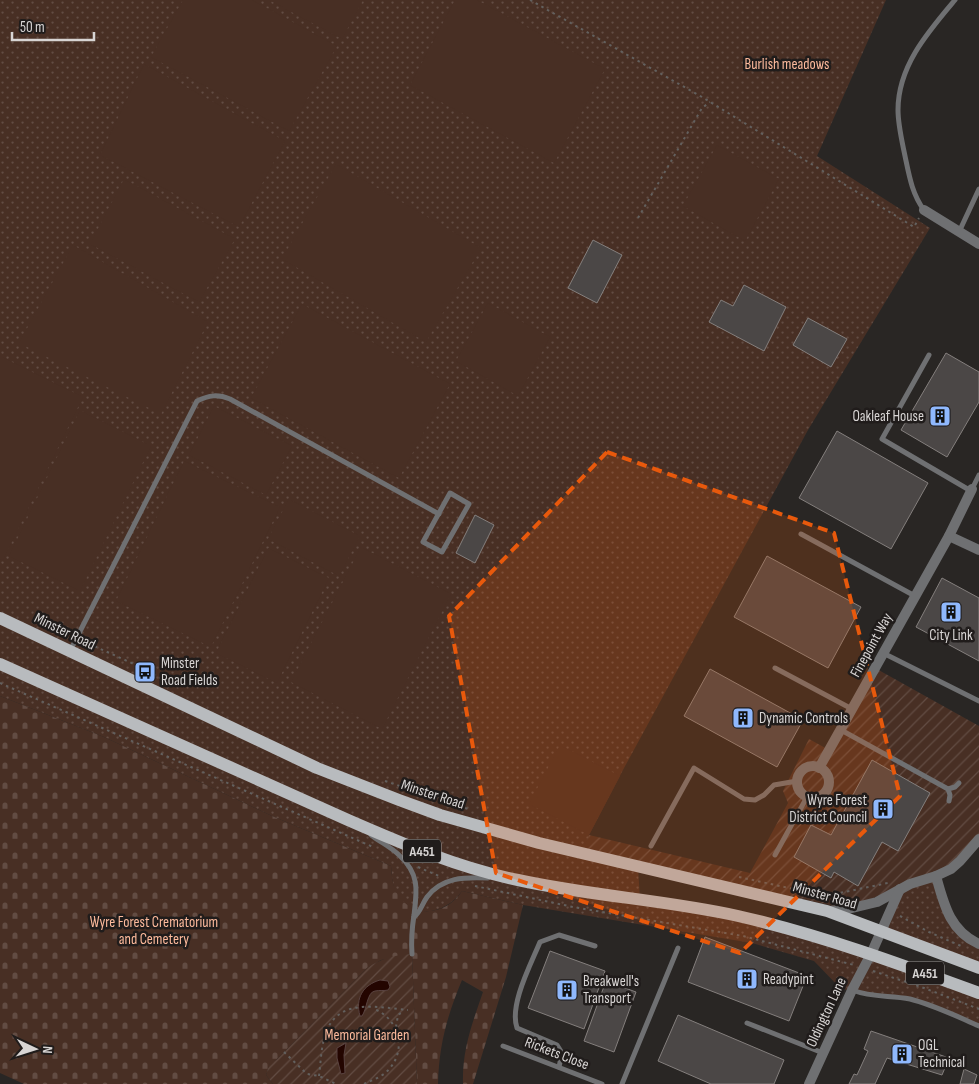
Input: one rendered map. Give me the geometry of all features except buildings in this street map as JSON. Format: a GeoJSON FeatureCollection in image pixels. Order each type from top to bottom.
{"type":"FeatureCollection","features":[{"type":"Feature","properties":{"kind":"main road","name":"Minster Road"},"geometry":{"type":"LineString","coordinates":[[0,618],[317,768],[440,815],[539,843],[827,911],[882,931]]}},
{"type":"Feature","properties":{"kind":"main road","name":"A451"},"geometry":{"type":"LineString","coordinates":[[0,664],[348,820],[479,871],[568,890],[718,912],[812,936],[871,954],[979,993]]}},
{"type":"Feature","properties":{"kind":"main road","name":"A451"},"geometry":{"type":"LineString","coordinates":[[882,931],[979,968]]}},
{"type":"Feature","properties":{"kind":"street"},"geometry":{"type":"LineString","coordinates":[[924,210],[979,244]]}},
{"type":"Feature","properties":{"kind":"street","name":"Finepoint Way"},"geometry":{"type":"LineString","coordinates":[[820,768],[949,536],[971,490]]}},
{"type":"Feature","properties":{"kind":"street"},"geometry":{"type":"LineString","coordinates":[[949,536],[979,550]]}},
{"type":"Feature","properties":{"kind":"street"},"geometry":{"type":"LineString","coordinates":[[809,767],[820,768],[829,780],[826,791],[818,797],[807,797],[800,791],[798,781],[801,772],[809,767]]}},
{"type":"Feature","properties":{"kind":"street"},"geometry":{"type":"LineString","coordinates":[[827,911],[848,910],[877,902],[896,886],[936,876],[951,869],[979,839]]}},
{"type":"Feature","properties":{"kind":"street"},"geometry":{"type":"LineString","coordinates":[[936,876],[951,921],[962,934],[979,944]]}},
{"type":"Feature","properties":{"kind":"street","name":"Oldington Lane"},"geometry":{"type":"LineString","coordinates":[[809,1084],[852,990],[882,931],[896,886]]}},
{"type":"Feature","properties":{"kind":"lane"},"geometry":{"type":"LineString","coordinates":[[924,210],[916,198],[907,164],[898,110],[901,89],[908,64],[928,32],[955,0]]}},
{"type":"Feature","properties":{"kind":"lane"},"geometry":{"type":"LineString","coordinates":[[959,232],[979,189]]}},
{"type":"Feature","properties":{"kind":"lane"},"geometry":{"type":"LineString","coordinates":[[929,355],[882,440],[971,490],[979,475]]}},
{"type":"Feature","properties":{"kind":"lane"},"geometry":{"type":"LineString","coordinates":[[69,651],[197,401],[205,397],[220,395],[230,399],[439,514]]}},
{"type":"Feature","properties":{"kind":"lane"},"geometry":{"type":"LineString","coordinates":[[450,493],[469,504],[442,552],[423,542],[439,514],[450,493]]}},
{"type":"Feature","properties":{"kind":"lane"},"geometry":{"type":"LineString","coordinates":[[801,534],[916,596]]}},
{"type":"Feature","properties":{"kind":"lane"},"geometry":{"type":"LineString","coordinates":[[883,653],[979,701]]}},
{"type":"Feature","properties":{"kind":"lane"},"geometry":{"type":"LineString","coordinates":[[775,668],[852,709]]}},
{"type":"Feature","properties":{"kind":"lane"},"geometry":{"type":"LineString","coordinates":[[841,730],[948,789],[949,801]]}},
{"type":"Feature","properties":{"kind":"lane"},"geometry":{"type":"LineString","coordinates":[[651,846],[694,768],[744,799],[755,800],[764,796],[774,785],[798,781]]}},
{"type":"Feature","properties":{"kind":"lane"},"geometry":{"type":"LineString","coordinates":[[948,789],[955,787],[959,783]]}},
{"type":"Feature","properties":{"kind":"lane"},"geometry":{"type":"LineString","coordinates":[[775,855],[807,797]]}},
{"type":"Feature","properties":{"kind":"lane"},"geometry":{"type":"LineString","coordinates":[[348,820],[400,856],[415,879],[417,899],[412,954]]}},
{"type":"Feature","properties":{"kind":"lane"},"geometry":{"type":"LineString","coordinates":[[414,917],[418,914],[434,889],[449,881],[469,877],[518,880]]}},
{"type":"Feature","properties":{"kind":"lane"},"geometry":{"type":"LineString","coordinates":[[559,1067],[562,1053],[557,1045],[517,1028],[514,1021],[518,1000],[540,942],[559,935],[595,946]]}},
{"type":"Feature","properties":{"kind":"lane"},"geometry":{"type":"LineString","coordinates":[[622,1084],[678,948]]}},
{"type":"Feature","properties":{"kind":"lane"},"geometry":{"type":"LineString","coordinates":[[852,990],[874,997],[908,999],[979,1026]]}},
{"type":"Feature","properties":{"kind":"lane"},"geometry":{"type":"LineString","coordinates":[[747,1023],[823,1053]]}},
{"type":"Feature","properties":{"kind":"lane","name":"Rickets Close"},"geometry":{"type":"LineString","coordinates":[[503,1046],[602,1084]]}},
{"type":"Feature","properties":{"kind":"path"},"geometry":{"type":"LineString","coordinates":[[530,0],[710,102],[914,227],[924,210]]}},
{"type":"Feature","properties":{"kind":"path"},"geometry":{"type":"LineString","coordinates":[[638,218],[702,108],[710,102]]}},
{"type":"Feature","properties":{"kind":"path"},"geometry":{"type":"LineString","coordinates":[[76,638],[147,670],[177,688]]}},
{"type":"Feature","properties":{"kind":"path"},"geometry":{"type":"LineString","coordinates":[[0,683],[22,693]]}},
{"type":"Feature","properties":{"kind":"path"},"geometry":{"type":"LineString","coordinates":[[381,779],[475,812]]}},
{"type":"Feature","properties":{"kind":"path"},"geometry":{"type":"LineString","coordinates":[[740,877],[825,896],[896,886]]}},
{"type":"Feature","properties":{"kind":"path"},"geometry":{"type":"LineString","coordinates":[[861,890],[877,902]]}},
{"type":"Feature","properties":{"kind":"path"},"geometry":{"type":"LineString","coordinates":[[573,907],[743,936],[863,968],[979,1009]]}},
{"type":"Feature","properties":{"kind":"path"},"geometry":{"type":"LineString","coordinates":[[890,910],[928,932],[964,948]]}},
{"type":"Feature","properties":{"kind":"path"},"geometry":{"type":"LineString","coordinates":[[319,1076],[327,1030],[337,1015],[353,1007],[414,1010]]}},
{"type":"Feature","properties":{"kind":"path"},"geometry":{"type":"LineString","coordinates":[[371,1008],[386,1015],[396,1029]]}},
{"type":"Feature","properties":{"kind":"path"},"geometry":{"type":"LineString","coordinates":[[364,1084],[384,1074],[395,1061],[399,1045],[396,1029],[398,1015],[408,1010]]}},
{"type":"Feature","properties":{"kind":"path"},"geometry":{"type":"LineString","coordinates":[[284,1052],[304,1072],[319,1076],[336,1084]]}},
{"type":"Feature","properties":{"kind":"highlighted area"},"geometry":{"type":"Polygon","coordinates":[[[607,452],[834,533],[900,796],[740,953],[496,873],[449,616],[607,452]]]}},
{"type":"Feature","properties":{"kind":"green space","name":"Burlish meadows"},"geometry":{"type":"Polygon","coordinates":[[[0,0],[886,0],[817,156],[930,228],[808,430],[624,768],[589,835],[582,853],[638,867],[640,900],[718,912],[979,993],[979,1026],[908,999],[841,989],[814,961],[752,943],[523,905],[462,891],[455,899],[439,909],[420,911],[411,908],[396,893],[391,866],[272,816],[104,737],[0,696],[0,0]]]}},
{"type":"Feature","properties":{"kind":"green space"},"geometry":{"type":"Polygon","coordinates":[[[183,0],[252,0],[337,46],[289,131],[151,57],[183,0]]]}},
{"type":"Feature","properties":{"kind":"green space"},"geometry":{"type":"Polygon","coordinates":[[[269,0],[363,0],[342,39],[269,0]]]}},
{"type":"Feature","properties":{"kind":"green space"},"geometry":{"type":"Polygon","coordinates":[[[455,0],[477,0],[605,69],[554,163],[410,85],[455,0]]]}},
{"type":"Feature","properties":{"kind":"green space"},"geometry":{"type":"Polygon","coordinates":[[[144,64],[285,141],[239,227],[100,155],[144,64]]]}},
{"type":"Feature","properties":{"kind":"green space"},"geometry":{"type":"Polygon","coordinates":[[[717,145],[779,179],[745,241],[683,206],[717,145]]]}},
{"type":"Feature","properties":{"kind":"green space"},"geometry":{"type":"Polygon","coordinates":[[[336,164],[481,248],[426,342],[282,259],[336,164]]]}},
{"type":"Feature","properties":{"kind":"green space"},"geometry":{"type":"Polygon","coordinates":[[[124,179],[235,239],[199,302],[90,244],[124,179]]]}},
{"type":"Feature","properties":{"kind":"green space"},"geometry":{"type":"Polygon","coordinates":[[[73,245],[208,322],[161,414],[19,343],[73,245]]]}},
{"type":"Feature","properties":{"kind":"green space"},"geometry":{"type":"Polygon","coordinates":[[[488,303],[550,337],[518,396],[456,361],[488,303]]]}},
{"type":"Feature","properties":{"kind":"green space"},"geometry":{"type":"Polygon","coordinates":[[[302,304],[450,384],[399,478],[251,398],[302,304]]]}},
{"type":"Feature","properties":{"kind":"green space"},"geometry":{"type":"Polygon","coordinates":[[[0,356],[83,397],[3,560],[0,559],[0,356]]]}},
{"type":"Feature","properties":{"kind":"green space"},"geometry":{"type":"Polygon","coordinates":[[[214,406],[292,446],[266,495],[189,455],[214,406]]]}},
{"type":"Feature","properties":{"kind":"green space"},"geometry":{"type":"Polygon","coordinates":[[[80,410],[151,446],[80,591],[9,556],[80,410]]]}},
{"type":"Feature","properties":{"kind":"green space"},"geometry":{"type":"Polygon","coordinates":[[[184,461],[280,507],[211,647],[116,601],[184,461]]]}},
{"type":"Feature","properties":{"kind":"green space"},"geometry":{"type":"Polygon","coordinates":[[[289,499],[360,536],[339,576],[268,539],[289,499]]]}},
{"type":"Feature","properties":{"kind":"green space"},"geometry":{"type":"Polygon","coordinates":[[[361,547],[451,594],[382,729],[291,682],[361,547]]]}},
{"type":"Feature","properties":{"kind":"green space"},"geometry":{"type":"Polygon","coordinates":[[[268,548],[329,578],[277,683],[216,653],[268,548]]]}},
{"type":"Feature","properties":{"kind":"green space"},"geometry":{"type":"Polygon","coordinates":[[[875,668],[979,726],[979,839],[960,861],[848,909],[581,853],[589,835],[750,873],[788,803],[783,791],[809,739],[829,750],[875,668]]]}},
{"type":"Feature","properties":{"kind":"green space","name":"Wyre Forest Crematorium and Cemetery"},"geometry":{"type":"Polygon","coordinates":[[[0,696],[104,737],[272,816],[391,866],[395,890],[403,902],[420,911],[430,911],[448,905],[462,891],[523,905],[506,977],[473,1084],[463,1084],[464,1060],[475,1015],[483,992],[462,980],[445,1031],[440,1056],[438,1084],[417,1084],[412,954],[381,960],[367,968],[276,1060],[270,1063],[266,1075],[273,1084],[24,1084],[0,1073],[0,696]]]}},
{"type":"Feature","properties":{"kind":"green space"},"geometry":{"type":"Polygon","coordinates":[[[560,745],[620,776],[589,835],[529,804],[560,745]]]}},
{"type":"Feature","properties":{"kind":"green space"},"geometry":{"type":"Polygon","coordinates":[[[936,876],[951,921],[979,944],[979,968],[882,931],[900,889],[936,876]]]}},
{"type":"Feature","properties":{"kind":"green space","name":"Memorial Garden"},"geometry":{"type":"Polygon","coordinates":[[[412,954],[417,1084],[273,1084],[266,1075],[270,1062],[276,1060],[367,968],[388,958],[412,954]]]}},
{"type":"Feature","properties":{"kind":"shaded area"},"geometry":{"type":"Polygon","coordinates":[[[380,980],[388,981],[390,987],[388,990],[372,992],[364,1013],[360,1016],[359,1003],[362,993],[369,985],[380,980]]]}},
{"type":"Feature","properties":{"kind":"shaded area"},"geometry":{"type":"Polygon","coordinates":[[[346,1043],[344,1055],[345,1073],[341,1074],[337,1058],[337,1048],[346,1043]]]}},
{"type":"Feature","properties":{"kind":"place","name":"Oakleaf House"},"geometry":{"type":"Point","coordinates":[940,416]}},
{"type":"Feature","properties":{"kind":"place","name":"City Link"},"geometry":{"type":"Point","coordinates":[951,612]}},
{"type":"Feature","properties":{"kind":"place","name":"Minster Road Fields"},"geometry":{"type":"Point","coordinates":[145,672]}},
{"type":"Feature","properties":{"kind":"place","name":"Dynamic Controls"},"geometry":{"type":"Point","coordinates":[743,718]}},
{"type":"Feature","properties":{"kind":"place","name":"Wyre Forest District Council"},"geometry":{"type":"Point","coordinates":[883,809]}},
{"type":"Feature","properties":{"kind":"place","name":"Readypint"},"geometry":{"type":"Point","coordinates":[747,979]}},
{"type":"Feature","properties":{"kind":"place","name":"Breakwell's Transport"},"geometry":{"type":"Point","coordinates":[567,990]}},
{"type":"Feature","properties":{"kind":"place","name":"OGL Technical"},"geometry":{"type":"Point","coordinates":[902,1054]}}]}
